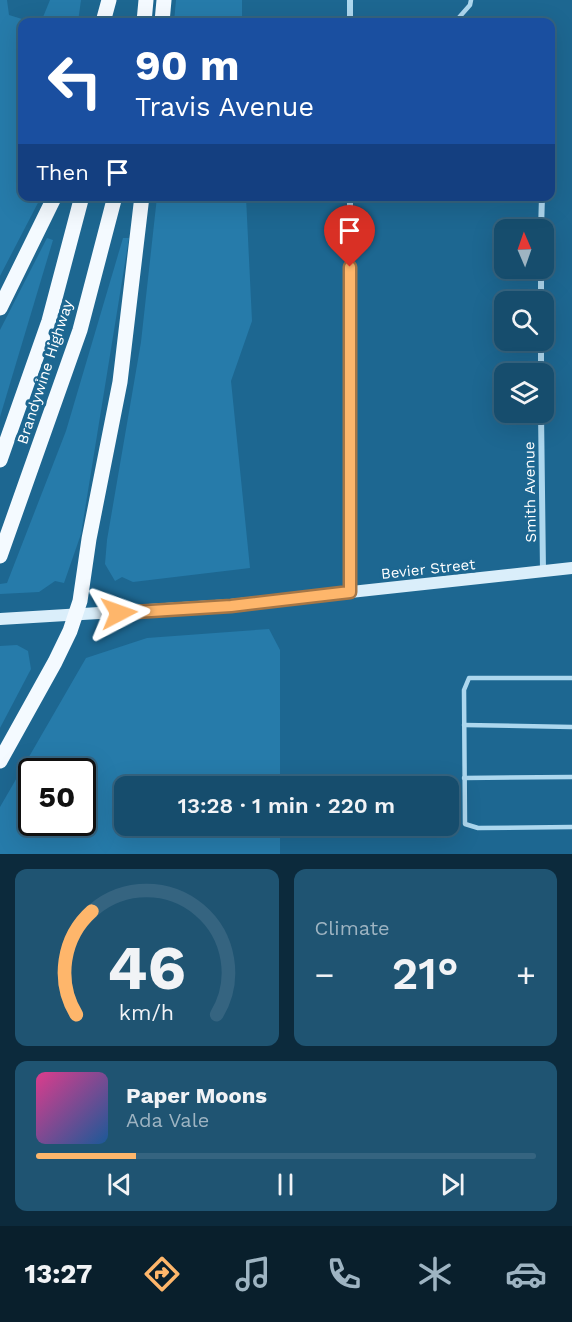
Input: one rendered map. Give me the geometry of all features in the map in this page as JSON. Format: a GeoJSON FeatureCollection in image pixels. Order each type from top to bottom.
{"type":"FeatureCollection","features":[{"type":"Feature","properties":{"kind":"main road"},"geometry":{"type":"LineString","coordinates":[[104,18],[109,0]]}},
{"type":"Feature","properties":{"kind":"main road"},"geometry":{"type":"LineString","coordinates":[[112,18],[114,0]]}},
{"type":"Feature","properties":{"kind":"main road"},"geometry":{"type":"LineString","coordinates":[[144,18],[146,0]]}},
{"type":"Feature","properties":{"kind":"main road"},"geometry":{"type":"LineString","coordinates":[[162,18],[164,0]]}},
{"type":"Feature","properties":{"kind":"main road"},"geometry":{"type":"LineString","coordinates":[[0,308],[53,201]]}},
{"type":"Feature","properties":{"kind":"main road","name":"Brandywine Highway"},"geometry":{"type":"LineString","coordinates":[[0,460],[49,321],[81,201]]}},
{"type":"Feature","properties":{"kind":"main road","name":"Brandywine Highway"},"geometry":{"type":"LineString","coordinates":[[0,556],[80,330],[114,201]]}},
{"type":"Feature","properties":{"kind":"main road"},"geometry":{"type":"LineString","coordinates":[[0,761],[55,662],[76,616],[125,347],[141,201]]}},
{"type":"Feature","properties":{"kind":"main road","name":"Bevier Street"},"geometry":{"type":"LineString","coordinates":[[0,619],[231,606],[572,568]]}},
{"type":"Feature","properties":{"kind":"street"},"geometry":{"type":"LineString","coordinates":[[350,0],[350,18]]}},
{"type":"Feature","properties":{"kind":"street"},"geometry":{"type":"LineString","coordinates":[[350,201],[350,592]]}},
{"type":"Feature","properties":{"kind":"street"},"geometry":{"type":"LineString","coordinates":[[541,219],[542,201]]}},
{"type":"Feature","properties":{"kind":"street","name":"Smith Avenue"},"geometry":{"type":"LineString","coordinates":[[541,423],[543,572]]}},
{"type":"Feature","properties":{"kind":"lane"},"geometry":{"type":"LineString","coordinates":[[459,18],[470,5],[471,0]]}},
{"type":"Feature","properties":{"kind":"lane"},"geometry":{"type":"LineString","coordinates":[[572,678],[470,678],[464,690],[465,824],[478,828],[572,827]]}},
{"type":"Feature","properties":{"kind":"lane"},"geometry":{"type":"LineString","coordinates":[[464,726],[572,727]]}},
{"type":"Feature","properties":{"kind":"lane"},"geometry":{"type":"LineString","coordinates":[[464,778],[572,777]]}},
{"type":"Feature","properties":{"kind":"shaded area"},"geometry":{"type":"Polygon","coordinates":[[[0,0],[7,0],[9,15],[19,18],[18,201],[39,201],[0,276],[0,0]]]}},
{"type":"Feature","properties":{"kind":"shaded area"},"geometry":{"type":"Polygon","coordinates":[[[50,0],[81,0],[79,18],[43,18],[50,0]]]}},
{"type":"Feature","properties":{"kind":"shaded area"},"geometry":{"type":"Polygon","coordinates":[[[176,0],[242,0],[242,18],[174,18],[176,0]]]}},
{"type":"Feature","properties":{"kind":"shaded area"},"geometry":{"type":"Polygon","coordinates":[[[157,201],[246,201],[252,321],[231,381],[250,568],[133,582],[122,577],[115,581],[105,564],[107,540],[141,342],[157,201]]]}},
{"type":"Feature","properties":{"kind":"shaded area"},"geometry":{"type":"Polygon","coordinates":[[[47,238],[53,240],[0,417],[0,330],[47,238]]]}},
{"type":"Feature","properties":{"kind":"shaded area"},"geometry":{"type":"Polygon","coordinates":[[[123,238],[129,238],[81,534],[64,583],[55,581],[39,592],[0,594],[0,584],[7,583],[66,431],[123,238]]]}},
{"type":"Feature","properties":{"kind":"shaded area"},"geometry":{"type":"Polygon","coordinates":[[[269,629],[280,650],[280,776],[114,776],[114,836],[280,836],[280,854],[0,854],[0,807],[18,776],[18,836],[96,836],[96,758],[28,758],[86,658],[147,638],[269,629]]]}},
{"type":"Feature","properties":{"kind":"shaded area"},"geometry":{"type":"Polygon","coordinates":[[[17,645],[28,651],[31,669],[0,728],[0,646],[17,645]]]}},
{"type":"Feature","properties":{"kind":"route"},"geometry":{"type":"LineString","coordinates":[[119,613],[231,606],[350,592],[350,267]]}}]}
